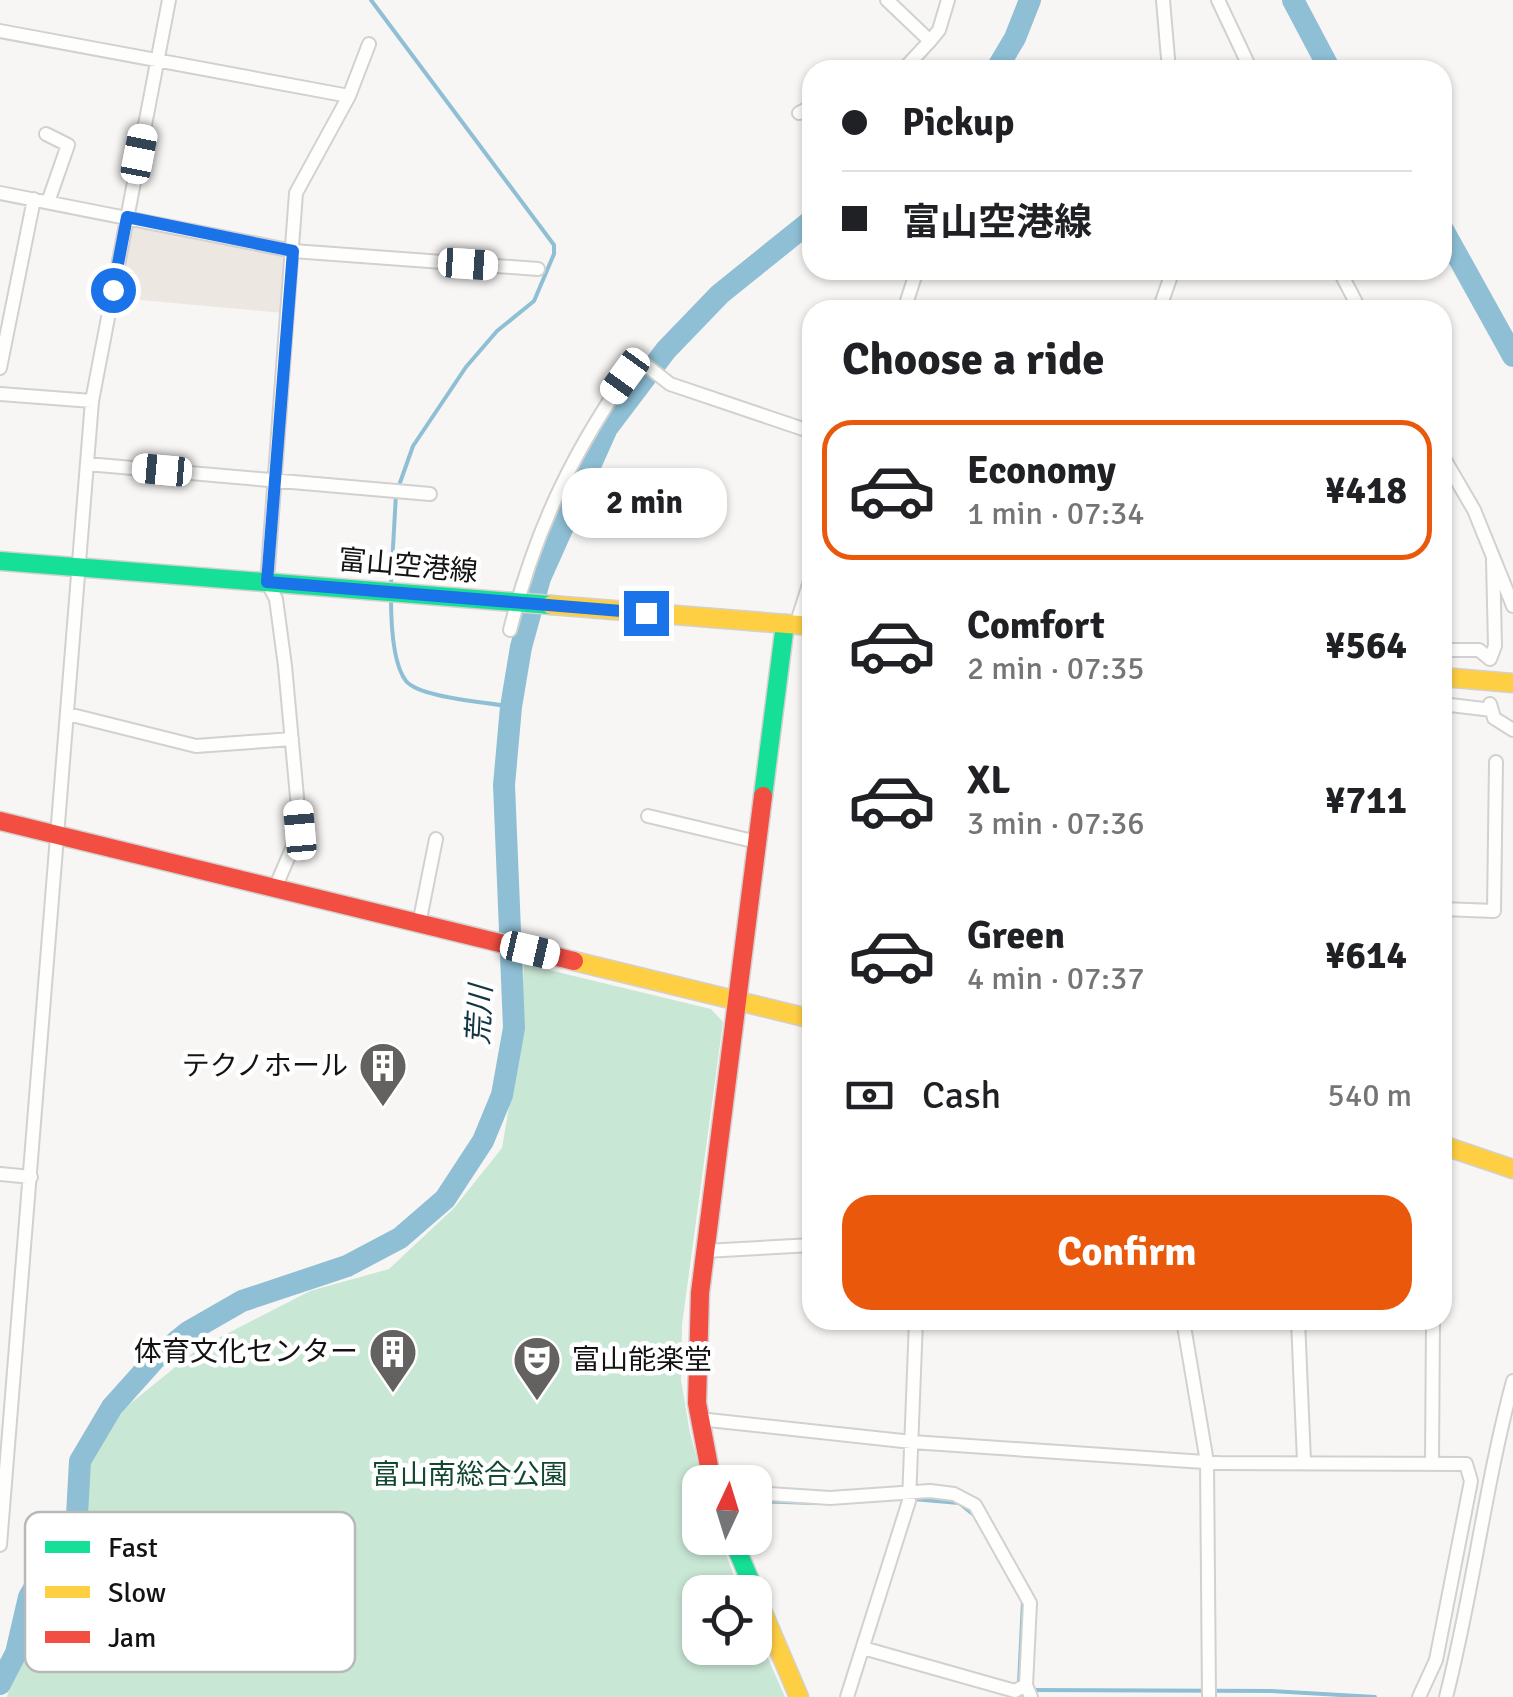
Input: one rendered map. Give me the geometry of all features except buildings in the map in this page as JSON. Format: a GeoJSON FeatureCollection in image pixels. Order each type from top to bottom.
{"type":"FeatureCollection","features":[{"type":"Feature","properties":{"kind":"street"},"geometry":{"type":"LineString","coordinates":[[0,1545],[92,401],[169,0]]}},
{"type":"Feature","properties":{"kind":"street"},"geometry":{"type":"LineString","coordinates":[[887,0],[930,42]]}},
{"type":"Feature","properties":{"kind":"street"},"geometry":{"type":"LineString","coordinates":[[913,60],[939,30],[948,0]]}},
{"type":"Feature","properties":{"kind":"street"},"geometry":{"type":"LineString","coordinates":[[1164,0],[1168,60]]}},
{"type":"Feature","properties":{"kind":"street"},"geometry":{"type":"LineString","coordinates":[[1218,0],[1246,60]]}},
{"type":"Feature","properties":{"kind":"street"},"geometry":{"type":"LineString","coordinates":[[0,30],[348,96]]}},
{"type":"Feature","properties":{"kind":"street"},"geometry":{"type":"LineString","coordinates":[[275,888],[300,830],[276,599],[267,582],[296,192],[348,96],[369,44]]}},
{"type":"Feature","properties":{"kind":"street"},"geometry":{"type":"LineString","coordinates":[[0,368],[41,201],[68,145],[46,134]]}},
{"type":"Feature","properties":{"kind":"street"},"geometry":{"type":"LineString","coordinates":[[0,193],[293,251],[538,269]]}},
{"type":"Feature","properties":{"kind":"street"},"geometry":{"type":"LineString","coordinates":[[510,630],[564,474],[638,359],[670,384],[802,429]]}},
{"type":"Feature","properties":{"kind":"street"},"geometry":{"type":"LineString","coordinates":[[0,394],[92,401]]}},
{"type":"Feature","properties":{"kind":"street"},"geometry":{"type":"LineString","coordinates":[[87,464],[430,494]]}},
{"type":"Feature","properties":{"kind":"street"},"geometry":{"type":"LineString","coordinates":[[1452,472],[1474,510],[1513,606]]}},
{"type":"Feature","properties":{"kind":"street"},"geometry":{"type":"LineString","coordinates":[[1452,650],[1479,650],[1490,660],[1496,646],[1493,555]]}},
{"type":"Feature","properties":{"kind":"street","name":"富山空港線"},"geometry":{"type":"LineString","coordinates":[[0,561],[798,625]]}},
{"type":"Feature","properties":{"kind":"street"},"geometry":{"type":"LineString","coordinates":[[708,1465],[699,1420],[697,1338],[705,1251],[757,842],[798,625]]}},
{"type":"Feature","properties":{"kind":"street"},"geometry":{"type":"LineString","coordinates":[[1452,678],[1513,683]]}},
{"type":"Feature","properties":{"kind":"street"},"geometry":{"type":"LineString","coordinates":[[1452,704],[1490,706],[1494,718],[1513,730]]}},
{"type":"Feature","properties":{"kind":"street"},"geometry":{"type":"LineString","coordinates":[[68,714],[196,746],[292,739]]}},
{"type":"Feature","properties":{"kind":"street"},"geometry":{"type":"LineString","coordinates":[[1452,909],[1494,911],[1496,762]]}},
{"type":"Feature","properties":{"kind":"street"},"geometry":{"type":"LineString","coordinates":[[648,816],[757,842]]}},
{"type":"Feature","properties":{"kind":"street"},"geometry":{"type":"LineString","coordinates":[[0,821],[802,1016]]}},
{"type":"Feature","properties":{"kind":"street"},"geometry":{"type":"LineString","coordinates":[[419,924],[436,839]]}},
{"type":"Feature","properties":{"kind":"street"},"geometry":{"type":"LineString","coordinates":[[1452,1148],[1513,1169]]}},
{"type":"Feature","properties":{"kind":"street"},"geometry":{"type":"LineString","coordinates":[[0,1174],[30,1177]]}},
{"type":"Feature","properties":{"kind":"street"},"geometry":{"type":"LineString","coordinates":[[705,1251],[802,1246]]}},
{"type":"Feature","properties":{"kind":"street"},"geometry":{"type":"LineString","coordinates":[[847,1697],[909,1495],[916,1330]]}},
{"type":"Feature","properties":{"kind":"street"},"geometry":{"type":"LineString","coordinates":[[1185,1330],[1207,1462],[1210,1697]]}},
{"type":"Feature","properties":{"kind":"street"},"geometry":{"type":"LineString","coordinates":[[1298,1330],[1304,1461]]}},
{"type":"Feature","properties":{"kind":"street"},"geometry":{"type":"LineString","coordinates":[[1432,1463],[1433,1330]]}},
{"type":"Feature","properties":{"kind":"street"},"geometry":{"type":"LineString","coordinates":[[0,1333],[18,1335]]}},
{"type":"Feature","properties":{"kind":"street"},"geometry":{"type":"LineString","coordinates":[[1446,1697],[1461,1638],[1495,1448],[1513,1382]]}},
{"type":"Feature","properties":{"kind":"street"},"geometry":{"type":"LineString","coordinates":[[699,1420],[912,1442],[1207,1462],[1466,1464],[1471,1481],[1436,1660],[1419,1697]]}},
{"type":"Feature","properties":{"kind":"street"},"geometry":{"type":"LineString","coordinates":[[772,1494],[830,1498],[954,1494],[975,1505],[1030,1602],[1028,1691],[1015,1691],[863,1648]]}},
{"type":"Feature","properties":{"kind":"street"},"geometry":{"type":"LineString","coordinates":[[772,1638],[799,1697]]}},
{"type":"Feature","properties":{"kind":"shaded area"},"geometry":{"type":"Polygon","coordinates":[[[131,225],[287,254],[283,313],[118,298],[131,225]]]}},
{"type":"Feature","properties":{"kind":"green space","name":"富山南総合公園"},"geometry":{"type":"Polygon","coordinates":[[[524,964],[711,1009],[723,1022],[682,1325],[681,1380],[698,1465],[682,1465],[682,1555],[726,1555],[734,1575],[682,1575],[682,1665],[771,1665],[785,1697],[7,1697],[25,1632],[25,1672],[355,1672],[355,1512],[84,1512],[84,1469],[121,1411],[199,1348],[310,1291],[389,1269],[454,1208],[502,1148],[518,1054],[524,964]]]}},
{"type":"Feature","properties":{"kind":"waterway"},"geometry":{"type":"LineString","coordinates":[[371,0],[554,245],[554,254],[534,301],[497,331],[466,367],[413,446],[396,494],[391,583]]}},
{"type":"Feature","properties":{"kind":"waterway","name":"荒川"},"geometry":{"type":"LineString","coordinates":[[1002,60],[1030,0]]}},
{"type":"Feature","properties":{"kind":"waterway"},"geometry":{"type":"LineString","coordinates":[[1293,0],[1325,60]]}},
{"type":"Feature","properties":{"kind":"waterway","name":"荒川"},"geometry":{"type":"LineString","coordinates":[[77,1512],[80,1461],[112,1407],[155,1359],[188,1332],[242,1301],[347,1266],[400,1238],[445,1199],[483,1141],[502,1095],[514,1028],[504,785],[521,647],[540,578],[607,428],[666,350],[720,294],[802,228]]}},
{"type":"Feature","properties":{"kind":"waterway"},"geometry":{"type":"LineString","coordinates":[[1452,246],[1513,356]]}},
{"type":"Feature","properties":{"kind":"waterway"},"geometry":{"type":"LineString","coordinates":[[391,597],[395,653],[406,681],[425,692],[511,707]]}},
{"type":"Feature","properties":{"kind":"waterway"},"geometry":{"type":"LineString","coordinates":[[913,1499],[959,1503],[974,1515]]}},
{"type":"Feature","properties":{"kind":"waterway"},"geometry":{"type":"LineString","coordinates":[[772,1502],[814,1503]]}},
{"type":"Feature","properties":{"kind":"waterway"},"geometry":{"type":"LineString","coordinates":[[1022,1685],[1019,1683],[1023,1601]]}},
{"type":"Feature","properties":{"kind":"waterway","name":"荒川"},"geometry":{"type":"LineString","coordinates":[[0,1684],[16,1653],[25,1614]]}},
{"type":"Feature","properties":{"kind":"waterway"},"geometry":{"type":"LineString","coordinates":[[1030,1690],[1271,1691],[1375,1697]]}},
{"type":"Feature","properties":{"kind":"traffic: fast"},"geometry":{"type":"LineString","coordinates":[[0,561],[551,605]]}},
{"type":"Feature","properties":{"kind":"traffic: fast"},"geometry":{"type":"LineString","coordinates":[[763,796],[785,624]]}},
{"type":"Feature","properties":{"kind":"traffic: fast"},"geometry":{"type":"LineString","coordinates":[[739,1555],[748,1575]]}},
{"type":"Feature","properties":{"kind":"traffic: slow"},"geometry":{"type":"LineString","coordinates":[[551,605],[802,625]]}},
{"type":"Feature","properties":{"kind":"traffic: slow"},"geometry":{"type":"LineString","coordinates":[[1452,678],[1513,683]]}},
{"type":"Feature","properties":{"kind":"traffic: slow"},"geometry":{"type":"LineString","coordinates":[[574,961],[802,1017]]}},
{"type":"Feature","properties":{"kind":"traffic: slow"},"geometry":{"type":"LineString","coordinates":[[1452,1148],[1513,1169]]}},
{"type":"Feature","properties":{"kind":"traffic: slow"},"geometry":{"type":"LineString","coordinates":[[772,1634],[799,1697]]}},
{"type":"Feature","properties":{"kind":"traffic: jam"},"geometry":{"type":"LineString","coordinates":[[709,1465],[697,1403],[700,1293],[763,796]]}},
{"type":"Feature","properties":{"kind":"traffic: jam"},"geometry":{"type":"LineString","coordinates":[[0,821],[574,961]]}},
{"type":"Feature","properties":{"kind":"place","name":"テクノホール"},"geometry":{"type":"Point","coordinates":[383,1108]}},
{"type":"Feature","properties":{"kind":"place","name":"体育文化センター"},"geometry":{"type":"Point","coordinates":[393,1394]}},
{"type":"Feature","properties":{"kind":"place","name":"富山能楽堂"},"geometry":{"type":"Point","coordinates":[537,1402]}},
{"type":"Feature","properties":{"kind":"route"},"geometry":{"type":"LineString","coordinates":[[113,290],[127,217],[293,251],[267,582],[646,613]]}}]}
